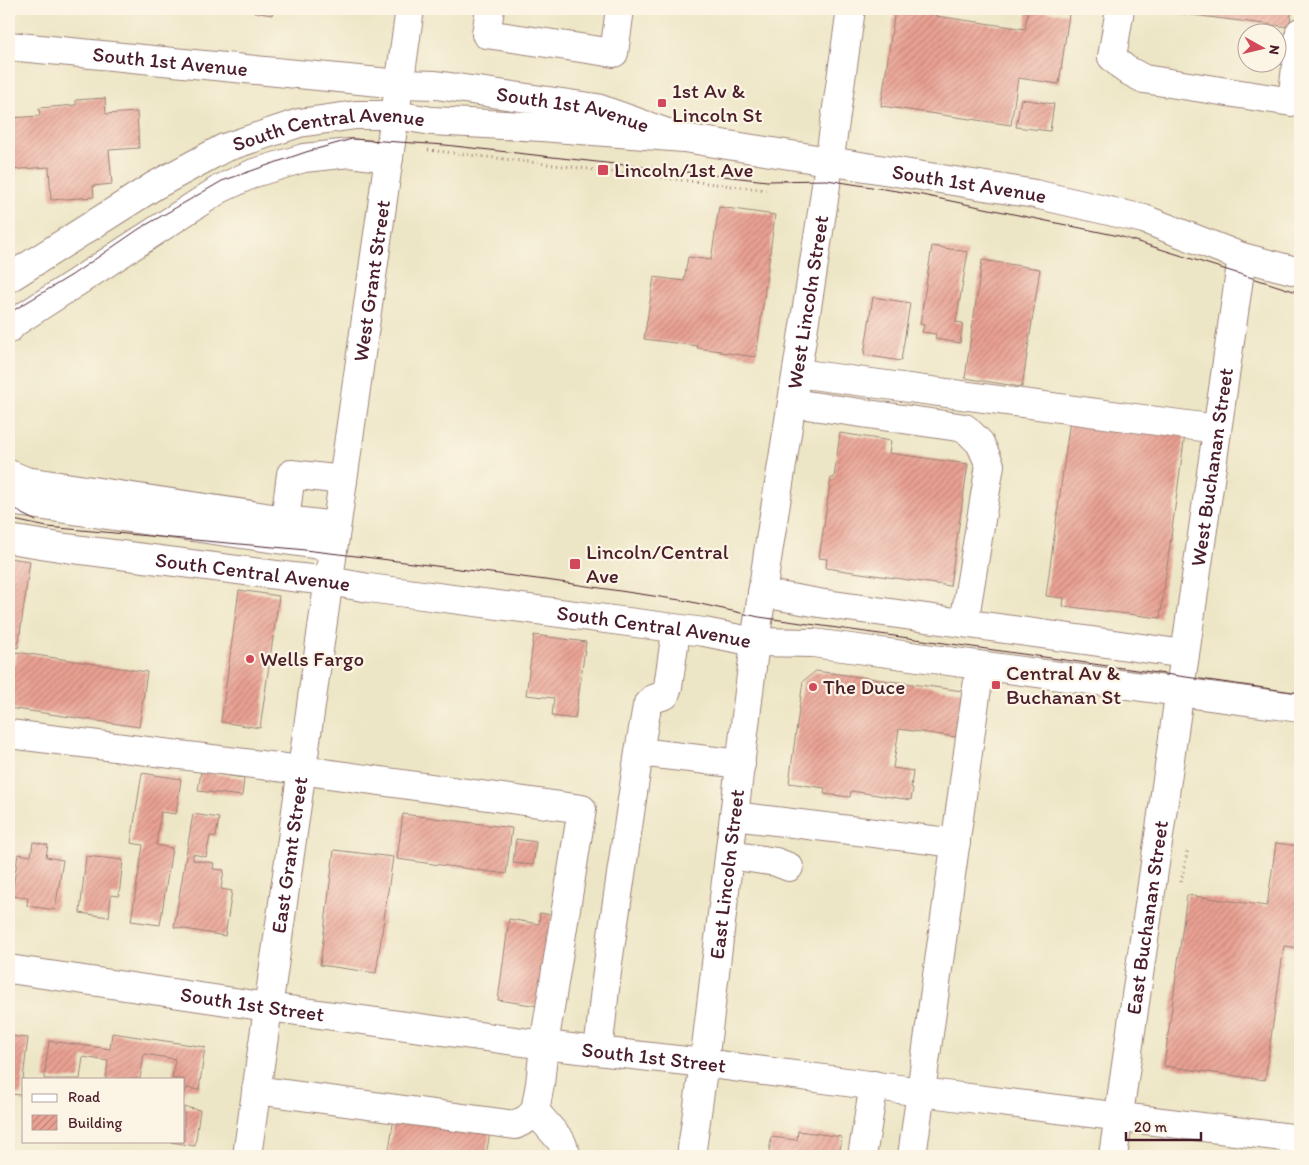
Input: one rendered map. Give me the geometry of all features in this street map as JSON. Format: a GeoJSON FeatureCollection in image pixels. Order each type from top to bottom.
{"type":"FeatureCollection","features":[{"type":"Feature","properties":{"kind":"main road","name":"West Grant Street"},"geometry":{"type":"LineString","coordinates":[[334,542],[410,9]]}},
{"type":"Feature","properties":{"kind":"main road"},"geometry":{"type":"LineString","coordinates":[[490,9],[486,34],[614,52],[620,9]]}},
{"type":"Feature","properties":{"kind":"main road","name":"West Lincoln Street"},"geometry":{"type":"LineString","coordinates":[[762,593],[830,162],[851,9]]}},
{"type":"Feature","properties":{"kind":"main road"},"geometry":{"type":"LineString","coordinates":[[1120,9],[1112,57],[1125,69],[1144,79],[1292,102],[1300,32]]}},
{"type":"Feature","properties":{"kind":"main road","name":"South 1st Avenue"},"geometry":{"type":"LineString","coordinates":[[9,46],[400,84],[436,85],[597,108],[684,138],[1035,194],[1144,219],[1242,257],[1300,272]]}},
{"type":"Feature","properties":{"kind":"main road","name":"South Central Avenue"},"geometry":{"type":"LineString","coordinates":[[9,278],[154,186],[224,148],[299,123],[356,115],[395,115],[432,120],[684,138]]}},
{"type":"Feature","properties":{"kind":"main road"},"geometry":{"type":"LineString","coordinates":[[9,329],[14,323],[214,193],[254,173],[304,158],[350,152],[389,158]]}},
{"type":"Feature","properties":{"kind":"main road","name":"West Buchanan Street"},"geometry":{"type":"LineString","coordinates":[[1182,675],[1242,257]]}},
{"type":"Feature","properties":{"kind":"main road"},"geometry":{"type":"LineString","coordinates":[[797,373],[1217,429]]}},
{"type":"Feature","properties":{"kind":"main road"},"geometry":{"type":"LineString","coordinates":[[792,403],[965,428],[980,443],[990,465],[964,623]]}},
{"type":"Feature","properties":{"kind":"main road"},"geometry":{"type":"LineString","coordinates":[[9,474],[26,481],[285,520],[334,542]]}},
{"type":"Feature","properties":{"kind":"main road"},"geometry":{"type":"LineString","coordinates":[[285,520],[292,474],[343,480]]}},
{"type":"Feature","properties":{"kind":"main road"},"geometry":{"type":"LineString","coordinates":[[9,501],[334,542]]}},
{"type":"Feature","properties":{"kind":"main road","name":"South Central Avenue"},"geometry":{"type":"LineString","coordinates":[[9,539],[704,632],[756,642],[813,643],[980,666],[1182,675],[1300,708]]}},
{"type":"Feature","properties":{"kind":"main road","name":"East Grant Street"},"geometry":{"type":"LineString","coordinates":[[247,1156],[334,542]]}},
{"type":"Feature","properties":{"kind":"main road"},"geometry":{"type":"LineString","coordinates":[[762,593],[964,623],[1182,675]]}},
{"type":"Feature","properties":{"kind":"main road","name":"East Lincoln Street"},"geometry":{"type":"LineString","coordinates":[[691,1156],[762,593]]}},
{"type":"Feature","properties":{"kind":"main road"},"geometry":{"type":"LineString","coordinates":[[598,1051],[608,963],[646,706],[653,699],[665,695],[668,687],[674,645]]}},
{"type":"Feature","properties":{"kind":"main road"},"geometry":{"type":"LineString","coordinates":[[912,1156],[921,1092],[923,1016],[941,891],[956,842],[980,666]]}},
{"type":"Feature","properties":{"kind":"main road","name":"East Buchanan Street"},"geometry":{"type":"LineString","coordinates":[[1114,1156],[1182,675]]}},
{"type":"Feature","properties":{"kind":"main road"},"geometry":{"type":"LineString","coordinates":[[9,734],[301,770],[582,809],[544,1045],[540,1084],[534,1110],[527,1119],[515,1125],[256,1090]]}},
{"type":"Feature","properties":{"kind":"main road"},"geometry":{"type":"LineString","coordinates":[[639,752],[741,764]]}},
{"type":"Feature","properties":{"kind":"main road"},"geometry":{"type":"LineString","coordinates":[[734,816],[956,842]]}},
{"type":"Feature","properties":{"kind":"main road"},"geometry":{"type":"LineString","coordinates":[[730,855],[776,862],[789,867]]}},
{"type":"Feature","properties":{"kind":"main road","name":"South 1st Street"},"geometry":{"type":"LineString","coordinates":[[9,969],[544,1045],[704,1063],[1300,1139]]}},
{"type":"Feature","properties":{"kind":"main road"},"geometry":{"type":"LineString","coordinates":[[862,1156],[874,1085]]}},
{"type":"Feature","properties":{"kind":"main road"},"geometry":{"type":"LineString","coordinates":[[534,1110],[561,1141],[567,1156]]}},
{"type":"Feature","properties":{"kind":"path"},"geometry":{"type":"LineString","coordinates":[[428,150],[766,190]]}},
{"type":"Feature","properties":{"kind":"building"},"geometry":{"type":"Polygon","coordinates":[[[253,9],[273,9],[272,15],[253,12],[253,9]]]}},
{"type":"Feature","properties":{"kind":"building"},"geometry":{"type":"Polygon","coordinates":[[[895,9],[937,9],[936,16],[1025,29],[1028,9],[1069,14],[1059,84],[1018,78],[1011,125],[881,106],[895,9]]]}},
{"type":"Feature","properties":{"kind":"building"},"geometry":{"type":"Polygon","coordinates":[[[1161,9],[1292,9],[1289,27],[1286,27],[1286,22],[1249,22],[1160,11],[1161,9]]]}},
{"type":"Feature","properties":{"kind":"building"},"geometry":{"type":"Polygon","coordinates":[[[105,98],[106,114],[137,112],[139,148],[109,150],[112,184],[93,186],[94,197],[51,200],[49,167],[9,170],[9,118],[40,116],[39,108],[76,105],[76,100],[105,98]]]}},
{"type":"Feature","properties":{"kind":"building"},"geometry":{"type":"Polygon","coordinates":[[[1021,99],[1054,104],[1050,131],[1016,127],[1021,99]]]}},
{"type":"Feature","properties":{"kind":"building"},"geometry":{"type":"Polygon","coordinates":[[[719,207],[775,215],[756,357],[697,348],[698,346],[644,339],[654,277],[684,281],[688,257],[711,260],[719,207]]]}},
{"type":"Feature","properties":{"kind":"building"},"geometry":{"type":"Polygon","coordinates":[[[932,246],[968,252],[956,322],[963,323],[960,343],[935,339],[936,334],[922,332],[924,325],[920,324],[932,246]]]}},
{"type":"Feature","properties":{"kind":"building"},"geometry":{"type":"Polygon","coordinates":[[[982,260],[1040,269],[1022,387],[965,378],[982,260]]]}},
{"type":"Feature","properties":{"kind":"building"},"geometry":{"type":"Polygon","coordinates":[[[873,297],[910,303],[901,361],[864,355],[873,297]]]}},
{"type":"Feature","properties":{"kind":"building"},"geometry":{"type":"Polygon","coordinates":[[[1070,420],[1185,434],[1160,618],[1063,606],[1064,598],[1046,596],[1070,420]]]}},
{"type":"Feature","properties":{"kind":"building"},"geometry":{"type":"Polygon","coordinates":[[[840,433],[891,441],[889,453],[968,464],[950,586],[826,568],[827,559],[819,558],[831,478],[834,478],[840,433]]]}},
{"type":"Feature","properties":{"kind":"building"},"geometry":{"type":"Polygon","coordinates":[[[9,558],[30,561],[18,648],[9,646],[9,558]]]}},
{"type":"Feature","properties":{"kind":"building","name":"Wells Fargo"},"geometry":{"type":"Polygon","coordinates":[[[239,590],[279,596],[260,728],[221,722],[239,590]]]}},
{"type":"Feature","properties":{"kind":"building"},"geometry":{"type":"Polygon","coordinates":[[[534,635],[586,642],[575,719],[552,716],[554,698],[526,695],[534,635]]]}},
{"type":"Feature","properties":{"kind":"building"},"geometry":{"type":"Polygon","coordinates":[[[16,652],[147,672],[139,727],[9,708],[9,664],[14,665],[16,652]]]}},
{"type":"Feature","properties":{"kind":"building"},"geometry":{"type":"Polygon","coordinates":[[[816,671],[963,691],[956,737],[899,729],[893,768],[913,771],[911,800],[851,791],[850,797],[824,794],[825,788],[789,783],[803,681],[816,671]]]}},
{"type":"Feature","properties":{"kind":"building"},"geometry":{"type":"Polygon","coordinates":[[[201,772],[244,778],[242,796],[198,791],[201,772]]]}},
{"type":"Feature","properties":{"kind":"building"},"geometry":{"type":"Polygon","coordinates":[[[142,773],[181,779],[176,814],[161,812],[156,845],[172,848],[160,925],[131,921],[143,845],[131,843],[142,773]]]}},
{"type":"Feature","properties":{"kind":"building"},"geometry":{"type":"Polygon","coordinates":[[[193,814],[219,818],[216,837],[210,836],[206,857],[193,854],[193,860],[214,863],[213,869],[224,870],[221,889],[232,891],[225,936],[174,927],[193,814]]]}},
{"type":"Feature","properties":{"kind":"building"},"geometry":{"type":"Polygon","coordinates":[[[403,814],[512,828],[506,874],[397,859],[403,814]]]}},
{"type":"Feature","properties":{"kind":"building"},"geometry":{"type":"Polygon","coordinates":[[[516,839],[536,842],[533,865],[513,863],[516,839]]]}},
{"type":"Feature","properties":{"kind":"building"},"geometry":{"type":"Polygon","coordinates":[[[33,842],[48,845],[46,857],[63,860],[55,910],[27,906],[28,898],[12,896],[18,854],[31,856],[33,842]]]}},
{"type":"Feature","properties":{"kind":"building"},"geometry":{"type":"Polygon","coordinates":[[[1276,843],[1300,846],[1300,948],[1284,946],[1265,1080],[1164,1066],[1187,895],[1267,906],[1276,843]]]}},
{"type":"Feature","properties":{"kind":"building"},"geometry":{"type":"Polygon","coordinates":[[[334,850],[393,857],[376,973],[320,965],[334,850]]]}},
{"type":"Feature","properties":{"kind":"building"},"geometry":{"type":"Polygon","coordinates":[[[86,856],[123,860],[119,896],[111,895],[109,917],[80,913],[86,856]]]}},
{"type":"Feature","properties":{"kind":"building"},"geometry":{"type":"Polygon","coordinates":[[[540,913],[552,915],[539,1006],[498,1000],[509,919],[539,924],[540,913]]]}},
{"type":"Feature","properties":{"kind":"building"},"geometry":{"type":"Polygon","coordinates":[[[112,1033],[205,1047],[199,1090],[186,1088],[185,1094],[185,1078],[172,1078],[175,1059],[144,1054],[140,1078],[106,1078],[108,1061],[83,1057],[80,1078],[44,1078],[49,1041],[110,1049],[112,1033]]]}},
{"type":"Feature","properties":{"kind":"building"},"geometry":{"type":"Polygon","coordinates":[[[9,1036],[28,1038],[21,1095],[9,1094],[9,1036]]]}},
{"type":"Feature","properties":{"kind":"building"},"geometry":{"type":"Polygon","coordinates":[[[185,1107],[200,1110],[195,1146],[171,1142],[185,1142],[185,1107]]]}},
{"type":"Feature","properties":{"kind":"building"},"geometry":{"type":"Polygon","coordinates":[[[394,1118],[490,1132],[486,1156],[388,1156],[394,1118]]]}},
{"type":"Feature","properties":{"kind":"building"},"geometry":{"type":"Polygon","coordinates":[[[798,1131],[842,1137],[839,1156],[769,1156],[771,1137],[797,1140],[798,1131]]]}},
{"type":"Feature","properties":{"kind":"building"},"geometry":{"type":"Polygon","coordinates":[[[936,1150],[971,1155],[971,1156],[935,1156],[936,1150]]]}},
{"type":"Feature","properties":{"kind":"tram line"},"geometry":{"type":"LineString","coordinates":[[9,313],[72,275],[139,229],[222,181],[306,152],[352,139],[445,145],[767,181],[827,180],[922,195],[1119,236],[1300,293]]}},
{"type":"Feature","properties":{"kind":"tram line"},"geometry":{"type":"LineString","coordinates":[[9,503],[22,514],[36,521]]}},
{"type":"Feature","properties":{"kind":"tram line"},"geometry":{"type":"LineString","coordinates":[[9,519],[47,527],[296,549],[553,581],[687,601],[759,617],[1300,693]]}},
{"type":"Feature","properties":{"kind":"place","name":"1st Av & Lincoln St"},"geometry":{"type":"Point","coordinates":[662,103]}},
{"type":"Feature","properties":{"kind":"place","name":"Lincoln/1st Ave"},"geometry":{"type":"Point","coordinates":[603,170]}},
{"type":"Feature","properties":{"kind":"place","name":"Lincoln/Central Ave"},"geometry":{"type":"Point","coordinates":[575,564]}},
{"type":"Feature","properties":{"kind":"place","name":"Wells Fargo"},"geometry":{"type":"Point","coordinates":[250,659]}},
{"type":"Feature","properties":{"kind":"place","name":"Central Av & Buchanan St"},"geometry":{"type":"Point","coordinates":[996,685]}},
{"type":"Feature","properties":{"kind":"place","name":"The Duce"},"geometry":{"type":"Point","coordinates":[813,687]}}]}
